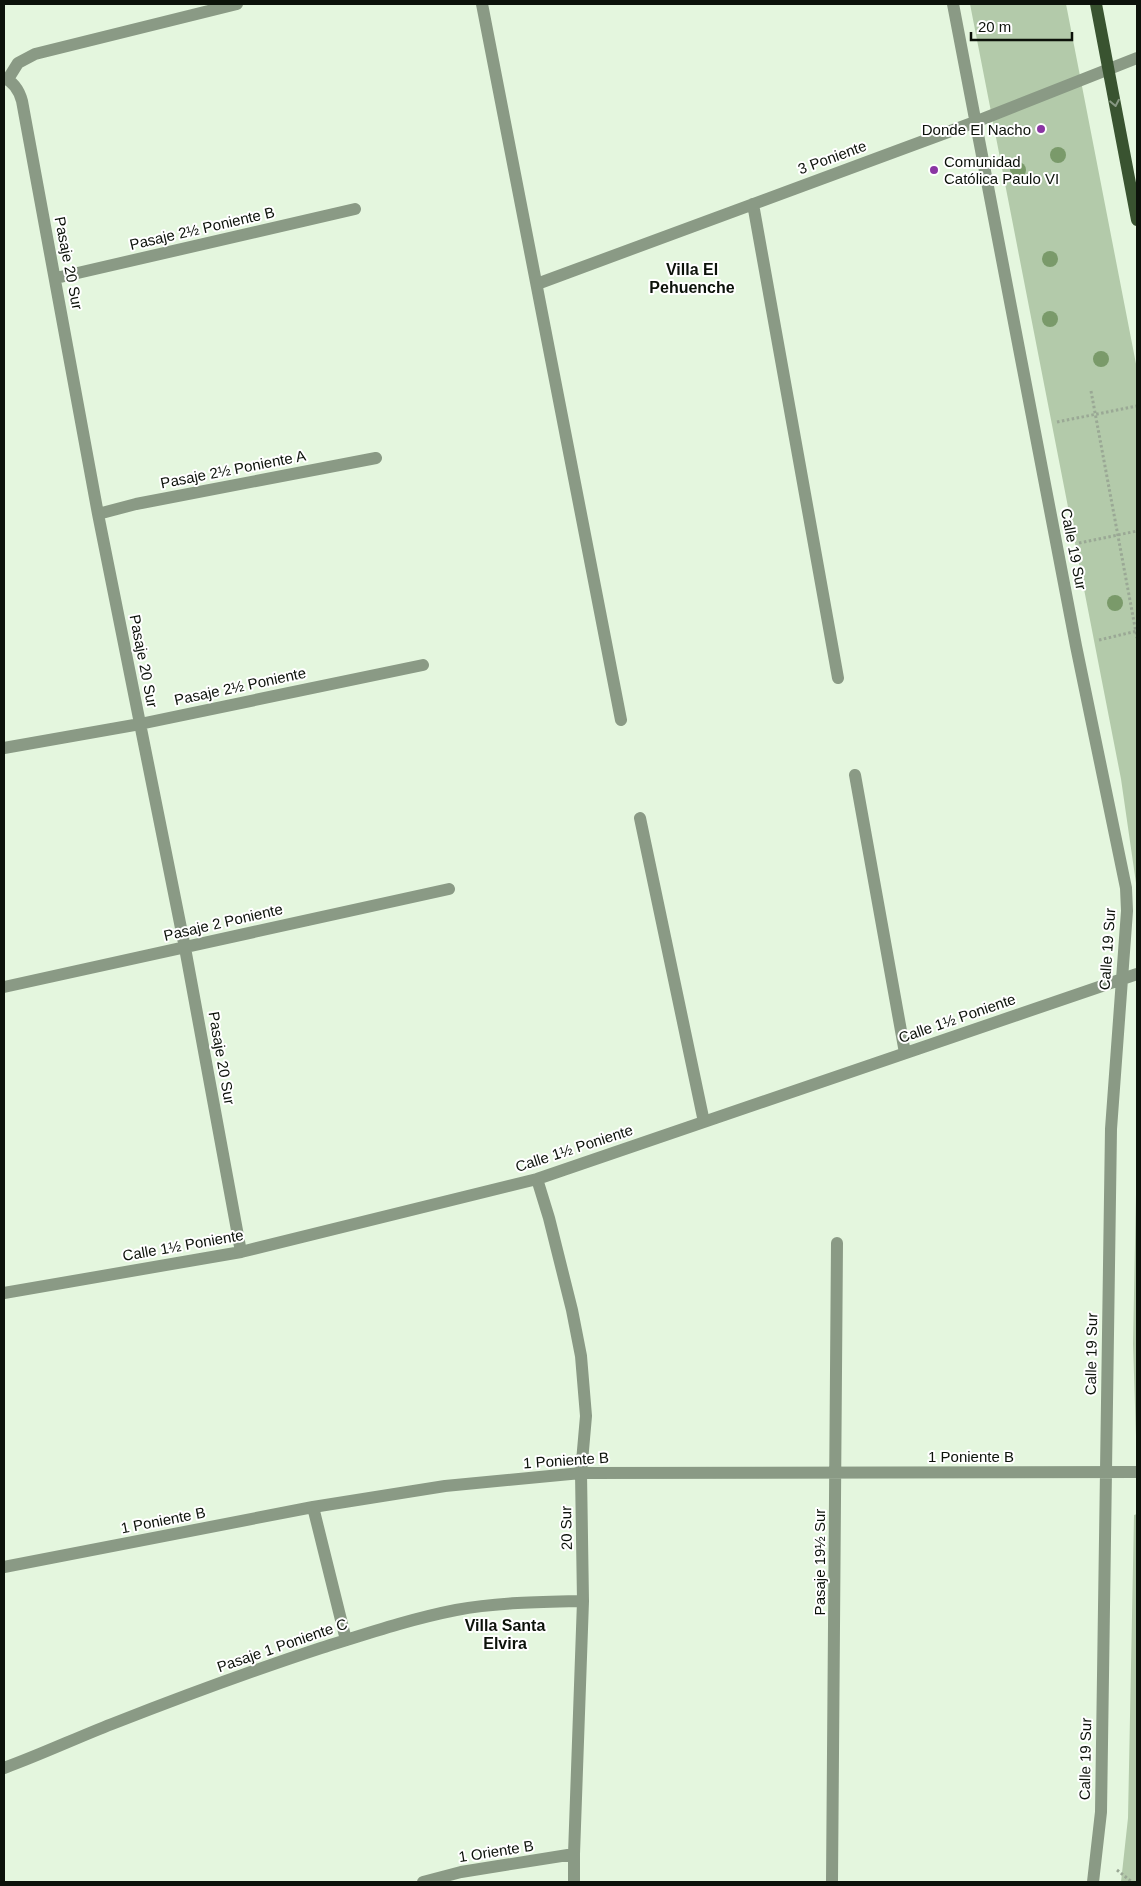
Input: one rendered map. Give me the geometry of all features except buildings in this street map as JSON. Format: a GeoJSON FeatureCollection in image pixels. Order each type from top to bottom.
{"type":"FeatureCollection","features":[{"type":"Feature","properties":{"kind":"main road"},"geometry":{"type":"LineString","coordinates":[[1096,4],[1137,220]]}},
{"type":"Feature","properties":{"kind":"street"},"geometry":{"type":"LineString","coordinates":[[6,78],[18,63],[35,54],[237,4]]}},
{"type":"Feature","properties":{"kind":"street"},"geometry":{"type":"LineString","coordinates":[[482,4],[621,720]]}},
{"type":"Feature","properties":{"kind":"street","name":"Calle 19 Sur"},"geometry":{"type":"LineString","coordinates":[[953,4],[1033,427],[1126,888],[1128,912],[1121,979],[1111,1129],[1101,1812],[1093,1882]]}},
{"type":"Feature","properties":{"kind":"street","name":"3 Poniente"},"geometry":{"type":"LineString","coordinates":[[537,284],[975,122],[1137,58]]}},
{"type":"Feature","properties":{"kind":"street","name":"Pasaje 20 Sur"},"geometry":{"type":"LineString","coordinates":[[6,78],[20,93],[22,101],[98,514],[185,948],[241,1252]]}},
{"type":"Feature","properties":{"kind":"street"},"geometry":{"type":"LineString","coordinates":[[753,204],[838,678]]}},
{"type":"Feature","properties":{"kind":"street","name":"Pasaje 2½ Poniente B"},"geometry":{"type":"LineString","coordinates":[[56,278],[354,208]]}},
{"type":"Feature","properties":{"kind":"street","name":"Pasaje 2½ Poniente A"},"geometry":{"type":"LineString","coordinates":[[98,514],[136,504],[376,458]]}},
{"type":"Feature","properties":{"kind":"street","name":"Pasaje 2½ Poniente"},"geometry":{"type":"LineString","coordinates":[[4,748],[140,724],[423,665]]}},
{"type":"Feature","properties":{"kind":"street"},"geometry":{"type":"LineString","coordinates":[[855,775],[905,1053]]}},
{"type":"Feature","properties":{"kind":"street"},"geometry":{"type":"LineString","coordinates":[[640,818],[704,1122]]}},
{"type":"Feature","properties":{"kind":"street","name":"Pasaje 2 Poniente"},"geometry":{"type":"LineString","coordinates":[[4,987],[449,889]]}},
{"type":"Feature","properties":{"kind":"street","name":"Calle 1½ Poniente"},"geometry":{"type":"LineString","coordinates":[[4,1293],[241,1252],[537,1179],[1137,974]]}},
{"type":"Feature","properties":{"kind":"street","name":"20 Sur"},"geometry":{"type":"LineString","coordinates":[[537,1179],[549,1218],[572,1310],[581,1356],[586,1416],[581,1472],[584,1601],[574,1882]]}},
{"type":"Feature","properties":{"kind":"street","name":"Pasaje 19½ Sur"},"geometry":{"type":"LineString","coordinates":[[832,1882],[837,1243]]}},
{"type":"Feature","properties":{"kind":"street","name":"1 Poniente B"},"geometry":{"type":"LineString","coordinates":[[4,1567],[313,1507],[444,1486],[581,1472],[1137,1472]]}},
{"type":"Feature","properties":{"kind":"street"},"geometry":{"type":"LineString","coordinates":[[313,1507],[346,1640]]}},
{"type":"Feature","properties":{"kind":"street","name":"Pasaje 1 Poniente C"},"geometry":{"type":"LineString","coordinates":[[4,1768],[110,1725],[240,1676],[380,1629],[455,1610],[513,1603],[584,1601]]}},
{"type":"Feature","properties":{"kind":"street","name":"1 Oriente B"},"geometry":{"type":"LineString","coordinates":[[423,1882],[468,1871],[574,1854]]}},
{"type":"Feature","properties":{"kind":"path"},"geometry":{"type":"LineString","coordinates":[[1091,391],[1137,638]]}},
{"type":"Feature","properties":{"kind":"path"},"geometry":{"type":"LineString","coordinates":[[1033,427],[1137,406]]}},
{"type":"Feature","properties":{"kind":"path"},"geometry":{"type":"LineString","coordinates":[[1057,548],[1137,531]]}},
{"type":"Feature","properties":{"kind":"path"},"geometry":{"type":"LineString","coordinates":[[1076,646],[1137,632]]}},
{"type":"Feature","properties":{"kind":"green space"},"geometry":{"type":"Polygon","coordinates":[[[970,4],[1066,4],[1137,369],[1137,890],[1121,779],[970,4]]]}},
{"type":"Feature","properties":{"kind":"green space"},"geometry":{"type":"Polygon","coordinates":[[[1137,1145],[1137,1436],[1136,1436],[1133,1344],[1137,1145]]]}},
{"type":"Feature","properties":{"kind":"green space"},"geometry":{"type":"Polygon","coordinates":[[[1137,1514],[1137,1882],[1121,1882],[1128,1818],[1134,1515],[1137,1514]]]}},
{"type":"Feature","properties":{"kind":"place","name":"Donde El Nacho"},"geometry":{"type":"Point","coordinates":[1041,129]}},
{"type":"Feature","properties":{"kind":"place","name":"Comunidad Católica Paulo VI"},"geometry":{"type":"Point","coordinates":[934,170]}},
{"type":"Feature","properties":{"kind":"district","name":"Villa El Pehuenche"},"geometry":{"type":"Point","coordinates":[692,278]}},
{"type":"Feature","properties":{"kind":"district","name":"Villa Santa Elvira"},"geometry":{"type":"Point","coordinates":[505,1634]}}]}
